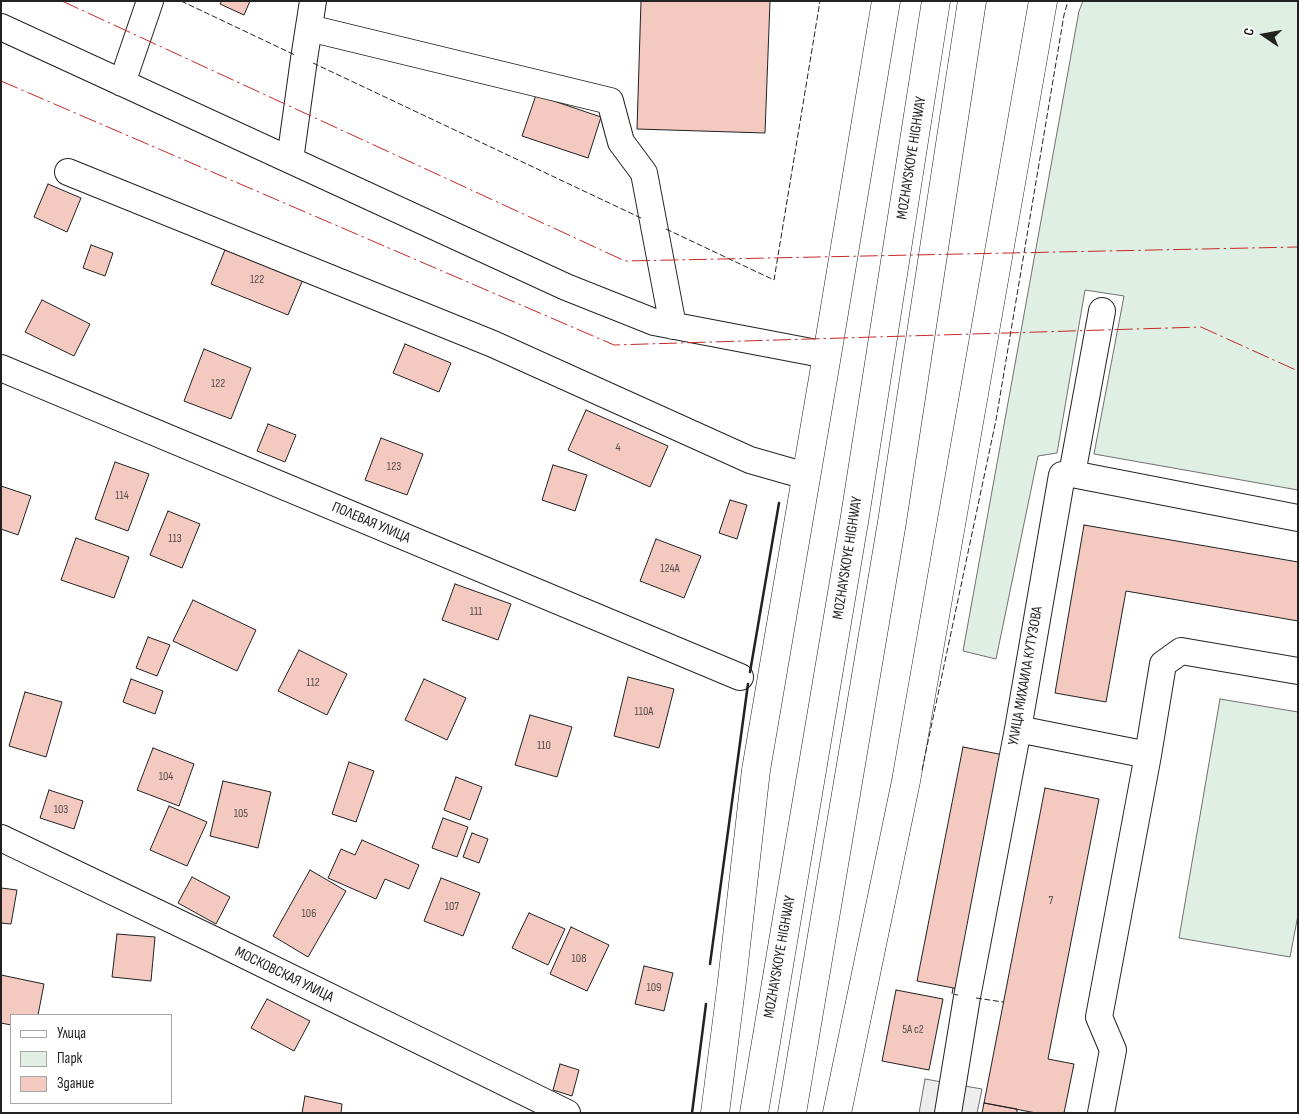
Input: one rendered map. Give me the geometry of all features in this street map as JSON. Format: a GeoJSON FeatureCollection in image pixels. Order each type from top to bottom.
{"type":"FeatureCollection","features":[{"type":"Feature","properties":{"kind":"main road"},"geometry":{"type":"LineString","coordinates":[[715,1113],[756,770],[886,1]]}},
{"type":"Feature","properties":{"kind":"main road","name":"MOZHAYSKOYE HIGHWAY"},"geometry":{"type":"LineString","coordinates":[[754,1113],[855,516],[936,1]]}},
{"type":"Feature","properties":{"kind":"main road"},"geometry":{"type":"LineString","coordinates":[[792,1113],[892,522],[972,1]]}},
{"type":"Feature","properties":{"kind":"main road"},"geometry":{"type":"LineString","coordinates":[[837,1113],[906,781],[1043,1]]}},
{"type":"Feature","properties":{"kind":"street"},"geometry":{"type":"LineString","coordinates":[[122,83],[150,1]]}},
{"type":"Feature","properties":{"kind":"street"},"geometry":{"type":"LineString","coordinates":[[290,160],[313,1]]}},
{"type":"Feature","properties":{"kind":"street"},"geometry":{"type":"LineString","coordinates":[[1,27],[566,287],[654,322],[827,355]]}},
{"type":"Feature","properties":{"kind":"street"},"geometry":{"type":"LineString","coordinates":[[309,28],[610,101],[621,142],[644,173],[674,326]]}},
{"type":"Feature","properties":{"kind":"street"},"geometry":{"type":"LineString","coordinates":[[68,172],[493,344],[750,460],[806,476]]}},
{"type":"Feature","properties":{"kind":"street"},"geometry":{"type":"LineString","coordinates":[[1102,311],[1072,474],[1298,518]]}},
{"type":"Feature","properties":{"kind":"street","name":"ПОЛЕВАЯ УЛИЦА"},"geometry":{"type":"LineString","coordinates":[[1,368],[740,677]]}},
{"type":"Feature","properties":{"kind":"street","name":"УЛИЦА МИХАИЛА КУТУЗОВА"},"geometry":{"type":"LineString","coordinates":[[948,1113],[1062,476],[1072,474]]}},
{"type":"Feature","properties":{"kind":"street"},"geometry":{"type":"LineString","coordinates":[[1101,1113],[1112,1050],[1099,1016],[1148,755],[1163,664],[1181,651],[1298,671]]}},
{"type":"Feature","properties":{"kind":"street"},"geometry":{"type":"LineString","coordinates":[[1018,729],[1148,755]]}},
{"type":"Feature","properties":{"kind":"street","name":"МОСКОВСКАЯ УЛИЦА"},"geometry":{"type":"LineString","coordinates":[[1,838],[212,939],[566,1113]]}},
{"type":"Feature","properties":{"kind":"green space"},"geometry":{"type":"Polygon","coordinates":[[[1083,1],[1298,1],[1298,490],[1094,454],[1124,296],[1085,290],[1057,453],[1038,456],[996,659],[963,651],[1079,11],[1083,1]]]}},
{"type":"Feature","properties":{"kind":"green space"},"geometry":{"type":"Polygon","coordinates":[[[1220,699],[1298,712],[1298,915],[1290,957],[1179,938],[1220,699]]]}},
{"type":"Feature","properties":{"kind":"shaded area"},"geometry":{"type":"Polygon","coordinates":[[[925,1079],[982,1089],[977,1113],[919,1113],[925,1079]]]}},
{"type":"Feature","properties":{"kind":"building"},"geometry":{"type":"Polygon","coordinates":[[[222,1],[250,1],[244,15],[220,4],[222,1]]]}},
{"type":"Feature","properties":{"kind":"building"},"geometry":{"type":"Polygon","coordinates":[[[641,1],[770,1],[765,133],[637,129],[641,1]]]}},
{"type":"Feature","properties":{"kind":"building"},"geometry":{"type":"Polygon","coordinates":[[[536,95],[601,117],[588,158],[522,136],[536,95]]]}},
{"type":"Feature","properties":{"kind":"building"},"geometry":{"type":"Polygon","coordinates":[[[48,184],[81,198],[67,232],[34,217],[48,184]]]}},
{"type":"Feature","properties":{"kind":"building"},"geometry":{"type":"Polygon","coordinates":[[[91,245],[113,253],[105,276],[83,268],[91,245]]]}},
{"type":"Feature","properties":{"kind":"building"},"geometry":{"type":"Polygon","coordinates":[[[227,245],[304,277],[288,315],[211,284],[227,245]]]}},
{"type":"Feature","properties":{"kind":"building"},"geometry":{"type":"Polygon","coordinates":[[[42,300],[90,324],[74,356],[25,332],[42,300]]]}},
{"type":"Feature","properties":{"kind":"building"},"geometry":{"type":"Polygon","coordinates":[[[405,344],[451,363],[439,392],[393,373],[405,344]]]}},
{"type":"Feature","properties":{"kind":"building"},"geometry":{"type":"Polygon","coordinates":[[[204,349],[251,368],[231,419],[184,401],[204,349]]]}},
{"type":"Feature","properties":{"kind":"building"},"geometry":{"type":"Polygon","coordinates":[[[586,410],[668,446],[650,487],[568,450],[586,410]]]}},
{"type":"Feature","properties":{"kind":"building"},"geometry":{"type":"Polygon","coordinates":[[[268,424],[296,435],[285,462],[257,451],[268,424]]]}},
{"type":"Feature","properties":{"kind":"building"},"geometry":{"type":"Polygon","coordinates":[[[381,438],[423,454],[407,495],[365,480],[381,438]]]}},
{"type":"Feature","properties":{"kind":"building"},"geometry":{"type":"Polygon","coordinates":[[[115,462],[149,474],[128,531],[95,519],[115,462]]]}},
{"type":"Feature","properties":{"kind":"building"},"geometry":{"type":"Polygon","coordinates":[[[553,465],[587,475],[575,511],[542,500],[553,465]]]}},
{"type":"Feature","properties":{"kind":"building"},"geometry":{"type":"Polygon","coordinates":[[[1,486],[31,496],[18,535],[1,529],[1,486]]]}},
{"type":"Feature","properties":{"kind":"building"},"geometry":{"type":"Polygon","coordinates":[[[730,500],[747,505],[737,539],[719,533],[730,500]]]}},
{"type":"Feature","properties":{"kind":"building"},"geometry":{"type":"Polygon","coordinates":[[[168,511],[200,524],[182,568],[150,555],[168,511]]]}},
{"type":"Feature","properties":{"kind":"building"},"geometry":{"type":"Polygon","coordinates":[[[1084,525],[1298,562],[1298,621],[1126,591],[1106,702],[1055,693],[1084,525]]]}},
{"type":"Feature","properties":{"kind":"building"},"geometry":{"type":"Polygon","coordinates":[[[76,538],[129,557],[114,598],[61,580],[76,538]]]}},
{"type":"Feature","properties":{"kind":"building"},"geometry":{"type":"Polygon","coordinates":[[[656,539],[701,556],[684,598],[640,581],[656,539]]]}},
{"type":"Feature","properties":{"kind":"building"},"geometry":{"type":"Polygon","coordinates":[[[455,584],[511,604],[498,640],[442,620],[455,584]]]}},
{"type":"Feature","properties":{"kind":"building"},"geometry":{"type":"Polygon","coordinates":[[[193,600],[256,630],[237,671],[173,641],[193,600]]]}},
{"type":"Feature","properties":{"kind":"building"},"geometry":{"type":"Polygon","coordinates":[[[148,637],[170,645],[157,676],[136,668],[148,637]]]}},
{"type":"Feature","properties":{"kind":"building"},"geometry":{"type":"Polygon","coordinates":[[[299,650],[347,674],[327,715],[278,691],[299,650]]]}},
{"type":"Feature","properties":{"kind":"building"},"geometry":{"type":"Polygon","coordinates":[[[628,677],[674,689],[659,748],[614,736],[628,677]]]}},
{"type":"Feature","properties":{"kind":"building"},"geometry":{"type":"Polygon","coordinates":[[[131,679],[163,691],[155,714],[123,702],[131,679]]]}},
{"type":"Feature","properties":{"kind":"building"},"geometry":{"type":"Polygon","coordinates":[[[424,679],[466,698],[447,740],[405,720],[424,679]]]}},
{"type":"Feature","properties":{"kind":"building"},"geometry":{"type":"Polygon","coordinates":[[[25,692],[62,702],[46,757],[9,746],[25,692]]]}},
{"type":"Feature","properties":{"kind":"building"},"geometry":{"type":"Polygon","coordinates":[[[530,715],[572,727],[557,777],[515,765],[530,715]]]}},
{"type":"Feature","properties":{"kind":"building"},"geometry":{"type":"Polygon","coordinates":[[[963,747],[1009,756],[964,990],[917,981],[963,747]]]}},
{"type":"Feature","properties":{"kind":"building"},"geometry":{"type":"Polygon","coordinates":[[[153,748],[194,764],[179,806],[137,790],[153,748]]]}},
{"type":"Feature","properties":{"kind":"building"},"geometry":{"type":"Polygon","coordinates":[[[349,762],[374,771],[356,822],[332,814],[349,762]]]}},
{"type":"Feature","properties":{"kind":"building"},"geometry":{"type":"Polygon","coordinates":[[[456,777],[482,787],[470,820],[444,810],[456,777]]]}},
{"type":"Feature","properties":{"kind":"building"},"geometry":{"type":"Polygon","coordinates":[[[223,781],[271,792],[258,848],[210,836],[223,781]]]}},
{"type":"Feature","properties":{"kind":"building"},"geometry":{"type":"Polygon","coordinates":[[[1045,788],[1099,799],[1048,1059],[1074,1064],[1064,1113],[1036,1113],[984,1103],[1045,788]]]}},
{"type":"Feature","properties":{"kind":"building"},"geometry":{"type":"Polygon","coordinates":[[[49,790],[83,801],[74,829],[40,818],[49,790]]]}},
{"type":"Feature","properties":{"kind":"building"},"geometry":{"type":"Polygon","coordinates":[[[169,806],[207,822],[187,866],[150,850],[169,806]]]}},
{"type":"Feature","properties":{"kind":"building"},"geometry":{"type":"Polygon","coordinates":[[[443,818],[468,827],[457,857],[432,848],[443,818]]]}},
{"type":"Feature","properties":{"kind":"building"},"geometry":{"type":"Polygon","coordinates":[[[472,833],[488,839],[479,863],[463,857],[472,833]]]}},
{"type":"Feature","properties":{"kind":"building"},"geometry":{"type":"Polygon","coordinates":[[[362,840],[419,865],[409,889],[385,879],[376,899],[328,878],[341,849],[355,855],[362,840]]]}},
{"type":"Feature","properties":{"kind":"building"},"geometry":{"type":"Polygon","coordinates":[[[310,870],[346,891],[308,957],[273,936],[310,870]]]}},
{"type":"Feature","properties":{"kind":"building"},"geometry":{"type":"Polygon","coordinates":[[[192,877],[230,897],[216,924],[178,903],[192,877]]]}},
{"type":"Feature","properties":{"kind":"building"},"geometry":{"type":"Polygon","coordinates":[[[441,878],[480,893],[463,936],[424,921],[441,878]]]}},
{"type":"Feature","properties":{"kind":"building"},"geometry":{"type":"Polygon","coordinates":[[[1,888],[17,890],[11,924],[1,923],[1,888]]]}},
{"type":"Feature","properties":{"kind":"building"},"geometry":{"type":"Polygon","coordinates":[[[529,913],[565,929],[548,965],[512,948],[529,913]]]}},
{"type":"Feature","properties":{"kind":"building"},"geometry":{"type":"Polygon","coordinates":[[[571,927],[609,945],[587,991],[550,974],[571,927]]]}},
{"type":"Feature","properties":{"kind":"building"},"geometry":{"type":"Polygon","coordinates":[[[117,934],[155,937],[151,981],[112,977],[117,934]]]}},
{"type":"Feature","properties":{"kind":"building"},"geometry":{"type":"Polygon","coordinates":[[[644,966],[673,973],[664,1011],[635,1004],[644,966]]]}},
{"type":"Feature","properties":{"kind":"building"},"geometry":{"type":"Polygon","coordinates":[[[1,975],[44,984],[38,1014],[10,1014],[10,1025],[1,1023],[1,975]]]}},
{"type":"Feature","properties":{"kind":"building"},"geometry":{"type":"Polygon","coordinates":[[[896,990],[943,999],[929,1070],[882,1061],[896,990]]]}},
{"type":"Feature","properties":{"kind":"building"},"geometry":{"type":"Polygon","coordinates":[[[267,999],[310,1021],[294,1051],[251,1028],[267,999]]]}},
{"type":"Feature","properties":{"kind":"building"},"geometry":{"type":"Polygon","coordinates":[[[560,1064],[579,1070],[572,1096],[553,1090],[560,1064]]]}},
{"type":"Feature","properties":{"kind":"building"},"geometry":{"type":"Polygon","coordinates":[[[305,1096],[342,1104],[341,1113],[302,1113],[305,1096]]]}},
{"type":"Feature","properties":{"kind":"building"},"geometry":{"type":"Polygon","coordinates":[[[984,1103],[1017,1109],[1017,1113],[982,1113],[984,1103]]]}},
{"type":"Feature","properties":{"kind":"fence"},"geometry":{"type":"LineString","coordinates":[[181,1],[295,55]]}},
{"type":"Feature","properties":{"kind":"fence"},"geometry":{"type":"LineString","coordinates":[[666,229],[774,280],[820,1]]}},
{"type":"Feature","properties":{"kind":"fence"},"geometry":{"type":"LineString","coordinates":[[922,770],[996,420],[1064,15],[1068,1]]}},
{"type":"Feature","properties":{"kind":"fence"},"geometry":{"type":"LineString","coordinates":[[313,63],[641,218]]}},
{"type":"Feature","properties":{"kind":"fence"},"geometry":{"type":"LineString","coordinates":[[953,988],[952,994],[958,995]]}},
{"type":"Feature","properties":{"kind":"fence"},"geometry":{"type":"LineString","coordinates":[[976,998],[1003,1002]]}},
{"type":"Feature","properties":{"kind":"wall"},"geometry":{"type":"LineString","coordinates":[[750,672],[779,503]]}},
{"type":"Feature","properties":{"kind":"wall"},"geometry":{"type":"LineString","coordinates":[[710,964],[748,684]]}},
{"type":"Feature","properties":{"kind":"wall"},"geometry":{"type":"LineString","coordinates":[[692,1113],[706,1004]]}},
{"type":"Feature","properties":{"kind":"power"},"geometry":{"type":"LineString","coordinates":[[62,1],[625,261],[1298,247]]}},
{"type":"Feature","properties":{"kind":"power"},"geometry":{"type":"LineString","coordinates":[[1,81],[614,345],[1201,327],[1298,371]]}}]}
